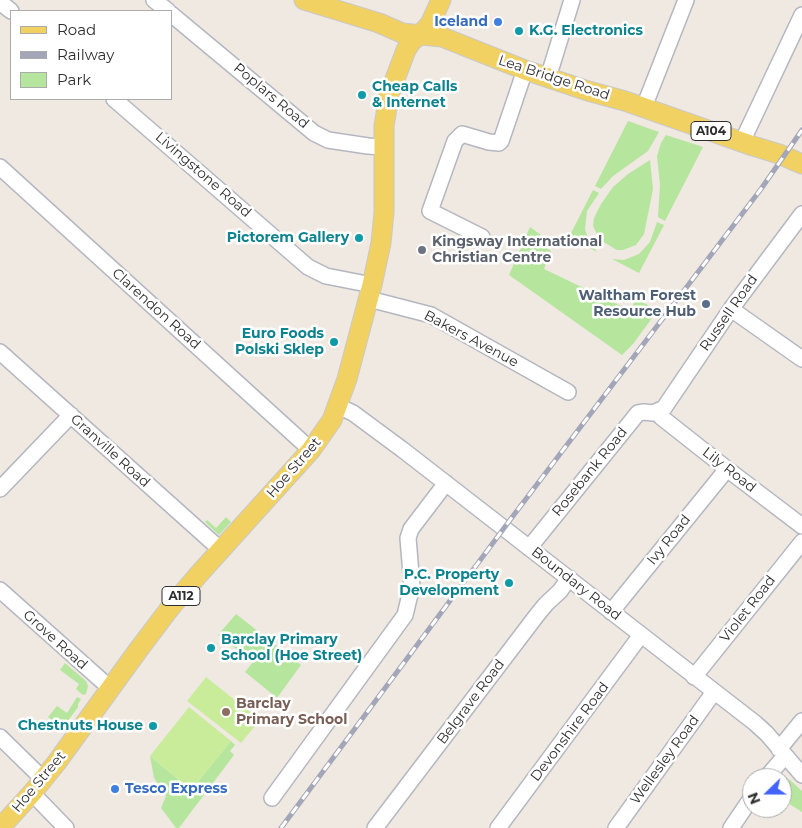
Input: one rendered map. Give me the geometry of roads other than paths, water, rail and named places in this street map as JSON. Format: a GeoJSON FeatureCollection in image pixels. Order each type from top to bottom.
{"type":"FeatureCollection","features":[{"type":"Feature","properties":{"kind":"main road","name":"Lea Bridge Road"},"geometry":{"type":"LineString","coordinates":[[304,0],[379,23],[402,33],[442,37],[525,70],[644,108],[779,154],[802,164]]}},
{"type":"Feature","properties":{"kind":"main road","name":"A112"},"geometry":{"type":"LineString","coordinates":[[421,34],[430,24],[441,0]]}},
{"type":"Feature","properties":{"kind":"main road","name":"Hoe Street"},"geometry":{"type":"LineString","coordinates":[[0,828],[57,762],[170,608],[312,450],[324,434],[338,406],[378,260],[383,228],[383,147],[386,107],[391,86],[409,45],[421,34]]}},
{"type":"Feature","properties":{"kind":"street"},"geometry":{"type":"LineString","coordinates":[[154,0],[167,10]]}},
{"type":"Feature","properties":{"kind":"street"},"geometry":{"type":"LineString","coordinates":[[548,78],[572,0]]}},
{"type":"Feature","properties":{"kind":"street"},"geometry":{"type":"LineString","coordinates":[[644,108],[686,0]]}},
{"type":"Feature","properties":{"kind":"street"},"geometry":{"type":"LineString","coordinates":[[0,2],[10,10]]}},
{"type":"Feature","properties":{"kind":"street","name":"Poplars Road"},"geometry":{"type":"LineString","coordinates":[[172,15],[314,133],[328,140],[383,147]]}},
{"type":"Feature","properties":{"kind":"street"},"geometry":{"type":"LineString","coordinates":[[742,142],[802,15]]}},
{"type":"Feature","properties":{"kind":"street"},"geometry":{"type":"LineString","coordinates":[[482,237],[430,212],[455,141],[462,134],[489,142],[499,143],[501,141],[525,70]]}},
{"type":"Feature","properties":{"kind":"street","name":"Livingstone Road"},"geometry":{"type":"LineString","coordinates":[[115,100],[308,267],[326,276],[370,292]]}},
{"type":"Feature","properties":{"kind":"street","name":"Clarendon Road"},"geometry":{"type":"LineString","coordinates":[[0,168],[312,450]]}},
{"type":"Feature","properties":{"kind":"street","name":"Russell Road"},"geometry":{"type":"LineString","coordinates":[[658,412],[664,408],[731,309],[802,214]]}},
{"type":"Feature","properties":{"kind":"street","name":"Bakers Avenue"},"geometry":{"type":"LineString","coordinates":[[370,292],[431,315],[568,392]]}},
{"type":"Feature","properties":{"kind":"street"},"geometry":{"type":"LineString","coordinates":[[731,309],[802,359]]}},
{"type":"Feature","properties":{"kind":"street","name":"Granville Road"},"geometry":{"type":"LineString","coordinates":[[0,352],[221,550]]}},
{"type":"Feature","properties":{"kind":"street","name":"Boundary Road"},"geometry":{"type":"LineString","coordinates":[[338,406],[350,411],[446,483],[767,734],[802,775]]}},
{"type":"Feature","properties":{"kind":"street","name":"Lily Road"},"geometry":{"type":"LineString","coordinates":[[658,412],[661,417],[802,526]]}},
{"type":"Feature","properties":{"kind":"street","name":"Rosebank Road"},"geometry":{"type":"LineString","coordinates":[[529,548],[638,413],[658,412]]}},
{"type":"Feature","properties":{"kind":"street"},"geometry":{"type":"LineString","coordinates":[[0,489],[71,415]]}},
{"type":"Feature","properties":{"kind":"street","name":"Ivy Road"},"geometry":{"type":"LineString","coordinates":[[611,612],[727,469]]}},
{"type":"Feature","properties":{"kind":"street"},"geometry":{"type":"LineString","coordinates":[[272,798],[405,615],[412,586],[408,538],[410,528],[446,483]]}},
{"type":"Feature","properties":{"kind":"street","name":"Violet Road"},"geometry":{"type":"LineString","coordinates":[[694,677],[802,542]]}},
{"type":"Feature","properties":{"kind":"street","name":"Belgrave Road"},"geometry":{"type":"LineString","coordinates":[[375,828],[537,615],[560,591],[569,578]]}},
{"type":"Feature","properties":{"kind":"street","name":"Grove Road"},"geometry":{"type":"LineString","coordinates":[[0,590],[110,688]]}},
{"type":"Feature","properties":{"kind":"street","name":"Devonshire Road"},"geometry":{"type":"LineString","coordinates":[[498,828],[640,635]]}},
{"type":"Feature","properties":{"kind":"street","name":"Wellesley Road"},"geometry":{"type":"LineString","coordinates":[[616,828],[714,692]]}},
{"type":"Feature","properties":{"kind":"street"},"geometry":{"type":"LineString","coordinates":[[772,768],[802,721]]}},
{"type":"Feature","properties":{"kind":"street"},"geometry":{"type":"LineString","coordinates":[[0,737],[66,828]]}},
{"type":"Feature","properties":{"kind":"street"},"geometry":{"type":"LineString","coordinates":[[731,828],[742,812]]}},
{"type":"Feature","properties":{"kind":"railway"},"geometry":{"type":"LineString","coordinates":[[281,828],[513,516],[761,189],[802,130]]}},
{"type":"Feature","properties":{"kind":"place","name":"Iceland"},"geometry":{"type":"Point","coordinates":[498,22]}},
{"type":"Feature","properties":{"kind":"place","name":"K.G. Electronics"},"geometry":{"type":"Point","coordinates":[519,31]}},
{"type":"Feature","properties":{"kind":"place","name":"Cheap Calls & Internet"},"geometry":{"type":"Point","coordinates":[362,95]}},
{"type":"Feature","properties":{"kind":"place","name":"Pictorem Gallery"},"geometry":{"type":"Point","coordinates":[359,238]}},
{"type":"Feature","properties":{"kind":"place","name":"Kingsway International Christian Centre"},"geometry":{"type":"Point","coordinates":[422,250]}},
{"type":"Feature","properties":{"kind":"place","name":"Waltham Forest Resource Hub"},"geometry":{"type":"Point","coordinates":[706,304]}},
{"type":"Feature","properties":{"kind":"place","name":"Euro Foods Polski Sklep"},"geometry":{"type":"Point","coordinates":[334,342]}},
{"type":"Feature","properties":{"kind":"place","name":"P.C. Property Development"},"geometry":{"type":"Point","coordinates":[509,583]}},
{"type":"Feature","properties":{"kind":"place","name":"Barclay Primary School (Hoe Street)"},"geometry":{"type":"Point","coordinates":[211,648]}},
{"type":"Feature","properties":{"kind":"place","name":"Barclay Primary School"},"geometry":{"type":"Point","coordinates":[226,712]}},
{"type":"Feature","properties":{"kind":"place","name":"Chestnuts House"},"geometry":{"type":"Point","coordinates":[153,726]}},
{"type":"Feature","properties":{"kind":"place","name":"Tesco Express"},"geometry":{"type":"Point","coordinates":[115,789]}}]}
